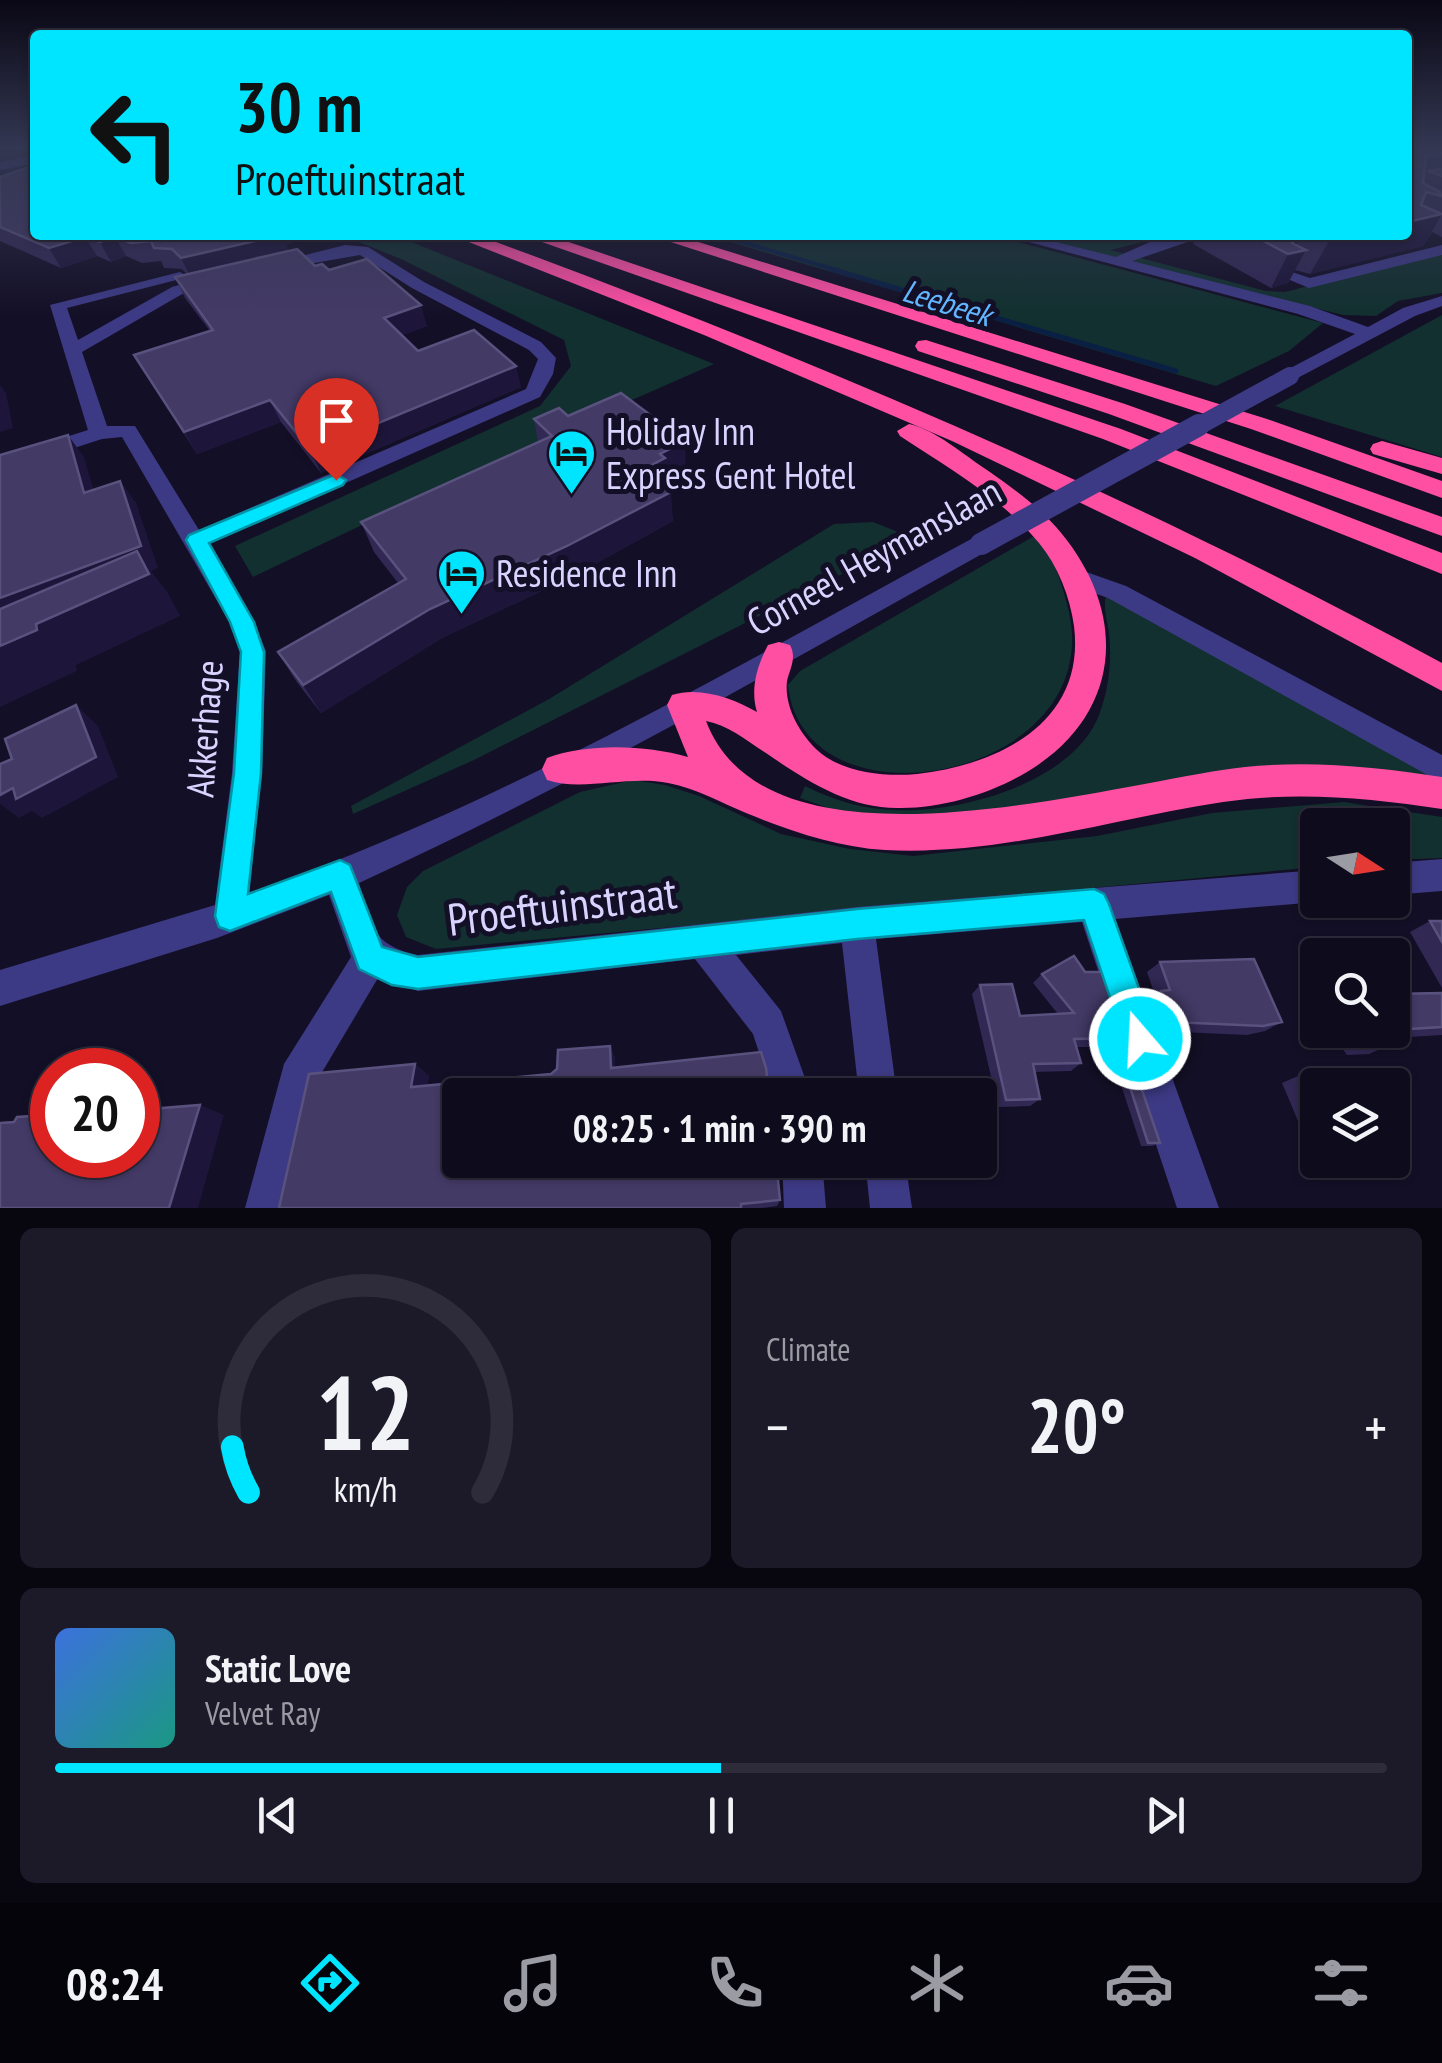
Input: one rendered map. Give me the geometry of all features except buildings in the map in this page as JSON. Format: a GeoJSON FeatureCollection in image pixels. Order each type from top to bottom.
{"type":"FeatureCollection","features":[{"type":"Feature","properties":{"kind":"highway"},"geometry":{"type":"LineString","coordinates":[[474,240],[799,364],[1162,532],[1369,636],[1442,678]]}},
{"type":"Feature","properties":{"kind":"highway"},"geometry":{"type":"LineString","coordinates":[[546,240],[1095,428],[1442,564]]}},
{"type":"Feature","properties":{"kind":"highway"},"geometry":{"type":"LineString","coordinates":[[599,240],[1117,410],[1442,526]]}},
{"type":"Feature","properties":{"kind":"highway"},"geometry":{"type":"LineString","coordinates":[[674,240],[1442,468]]}},
{"type":"Feature","properties":{"kind":"highway"},"geometry":{"type":"LineString","coordinates":[[839,290],[1259,424],[1442,490]]}},
{"type":"Feature","properties":{"kind":"highway"},"geometry":{"type":"LineString","coordinates":[[731,786],[704,758],[691,733],[684,705],[733,715],[813,768],[864,788],[896,792],[970,781],[1006,768],[1038,750],[1066,725],[1082,699],[1089,671],[1087,611],[1075,578],[1048,534],[987,484],[896,422],[799,364]]}},
{"type":"Feature","properties":{"kind":"highway"},"geometry":{"type":"LineString","coordinates":[[1369,636],[1442,666]]}},
{"type":"Feature","properties":{"kind":"highway"},"geometry":{"type":"LineString","coordinates":[[779,654],[768,694],[771,712],[813,768]]}},
{"type":"Feature","properties":{"kind":"highway"},"geometry":{"type":"LineString","coordinates":[[560,769],[640,763],[669,767],[731,786],[782,810],[881,832],[1010,827],[1224,785],[1281,780],[1387,785],[1442,794]]}},
{"type":"Feature","properties":{"kind":"street"},"geometry":{"type":"LineString","coordinates":[[266,255],[324,240]]}},
{"type":"Feature","properties":{"kind":"street"},"geometry":{"type":"LineString","coordinates":[[1030,240],[1304,310],[1369,333]]}},
{"type":"Feature","properties":{"kind":"street"},"geometry":{"type":"LineString","coordinates":[[1118,262],[1150,247],[1180,240]]}},
{"type":"Feature","properties":{"kind":"street"},"geometry":{"type":"LineString","coordinates":[[1418,240],[1440,250]]}},
{"type":"Feature","properties":{"kind":"street"},"geometry":{"type":"LineString","coordinates":[[0,464],[99,433],[58,305],[345,250],[363,250],[418,286],[535,346],[547,358],[544,374],[533,394],[196,540]]}},
{"type":"Feature","properties":{"kind":"street"},"geometry":{"type":"LineString","coordinates":[[1240,294],[1265,293],[1440,250]]}},
{"type":"Feature","properties":{"kind":"street"},"geometry":{"type":"LineString","coordinates":[[72,350],[178,290],[236,271]]}},
{"type":"Feature","properties":{"kind":"street"},"geometry":{"type":"LineString","coordinates":[[1286,275],[1309,283]]}},
{"type":"Feature","properties":{"kind":"street","name":"Corneel Heymanslaan"},"geometry":{"type":"LineString","coordinates":[[0,988],[230,916],[340,875],[445,828],[684,705],[1369,333],[1409,312],[1442,301]]}},
{"type":"Feature","properties":{"kind":"street","name":"Akkerhage"},"geometry":{"type":"LineString","coordinates":[[99,433],[128,430],[242,622],[252,652],[247,773],[230,916]]}},
{"type":"Feature","properties":{"kind":"street"},"geometry":{"type":"LineString","coordinates":[[1075,578],[1116,592],[1442,770]]}},
{"type":"Feature","properties":{"kind":"street"},"geometry":{"type":"LineString","coordinates":[[266,1208],[296,1076],[370,958],[340,875]]}},
{"type":"Feature","properties":{"kind":"street"},"geometry":{"type":"LineString","coordinates":[[1410,878],[1442,875]]}},
{"type":"Feature","properties":{"kind":"street","name":"Proeftuinstraat"},"geometry":{"type":"LineString","coordinates":[[370,958],[392,969],[418,973],[857,924],[1300,887]]}},
{"type":"Feature","properties":{"kind":"street"},"geometry":{"type":"LineString","coordinates":[[1094,904],[1198,1208]]}},
{"type":"Feature","properties":{"kind":"street"},"geometry":{"type":"LineString","coordinates":[[857,924],[876,1078]]}},
{"type":"Feature","properties":{"kind":"street"},"geometry":{"type":"LineString","coordinates":[[702,940],[768,1024],[786,1078]]}},
{"type":"Feature","properties":{"kind":"street"},"geometry":{"type":"LineString","coordinates":[[803,1178],[805,1208]]}},
{"type":"Feature","properties":{"kind":"street"},"geometry":{"type":"LineString","coordinates":[[887,1178],[891,1208]]}},
{"type":"Feature","properties":{"kind":"green space"},"geometry":{"type":"Polygon","coordinates":[[[354,240],[406,240],[714,364],[534,443],[253,577],[235,546],[540,406],[571,366],[564,340],[354,240]]]}},
{"type":"Feature","properties":{"kind":"green space"},"geometry":{"type":"Polygon","coordinates":[[[724,240],[1011,240],[1323,323],[1289,351],[1216,386],[724,240]]]}},
{"type":"Feature","properties":{"kind":"green space"},"geometry":{"type":"Polygon","coordinates":[[[1042,240],[1151,240],[1110,250],[1266,291],[1285,292],[1442,251],[1442,293],[1398,301],[1376,316],[1343,315],[1042,240]]]}},
{"type":"Feature","properties":{"kind":"green space"},"geometry":{"type":"Polygon","coordinates":[[[1442,315],[1442,457],[1275,406],[1442,315]]]}},
{"type":"Feature","properties":{"kind":"green space"},"geometry":{"type":"Polygon","coordinates":[[[873,522],[921,541],[883,560],[854,568],[474,760],[353,814],[351,806],[549,699],[834,524],[873,522]]]}},
{"type":"Feature","properties":{"kind":"green space"},"geometry":{"type":"Polygon","coordinates":[[[1036,535],[1057,571],[1069,612],[1068,670],[1043,716],[1000,749],[948,768],[893,773],[843,761],[806,732],[788,685],[800,671],[1036,535]]]}},
{"type":"Feature","properties":{"kind":"green space"},"geometry":{"type":"Polygon","coordinates":[[[1106,595],[1352,733],[1442,774],[993,817],[848,815],[800,798],[805,786],[859,806],[919,810],[980,800],[1040,776],[1085,739],[1099,715],[1110,664],[1106,595]]]}},
{"type":"Feature","properties":{"kind":"green space"},"geometry":{"type":"Polygon","coordinates":[[[633,780],[665,785],[699,796],[781,834],[850,849],[913,856],[1097,836],[1212,813],[1344,802],[1383,808],[1300,808],[1300,869],[436,949],[406,937],[397,915],[407,887],[423,871],[580,792],[633,780]]]}},
{"type":"Feature","properties":{"kind":"green space"},"geometry":{"type":"Polygon","coordinates":[[[1410,812],[1442,817],[1442,858],[1410,859],[1410,812]]]}},
{"type":"Feature","properties":{"kind":"waterway","name":"Leebeek"},"geometry":{"type":"LineString","coordinates":[[735,240],[840,271]]}},
{"type":"Feature","properties":{"kind":"waterway","name":"Leebeek"},"geometry":{"type":"LineString","coordinates":[[831,269],[1176,371]]}},
{"type":"Feature","properties":{"kind":"place","name":"Holiday Inn Express Gent Hotel"},"geometry":{"type":"Point","coordinates":[571,496]}},
{"type":"Feature","properties":{"kind":"place","name":"Residence Inn"},"geometry":{"type":"Point","coordinates":[461,616]}},
{"type":"Feature","properties":{"kind":"route"},"geometry":{"type":"LineString","coordinates":[[336,480],[196,540],[242,622],[252,652],[247,773],[230,916],[340,875],[370,958],[392,969],[418,973],[857,924],[1094,904],[1140,1039]]}}]}
